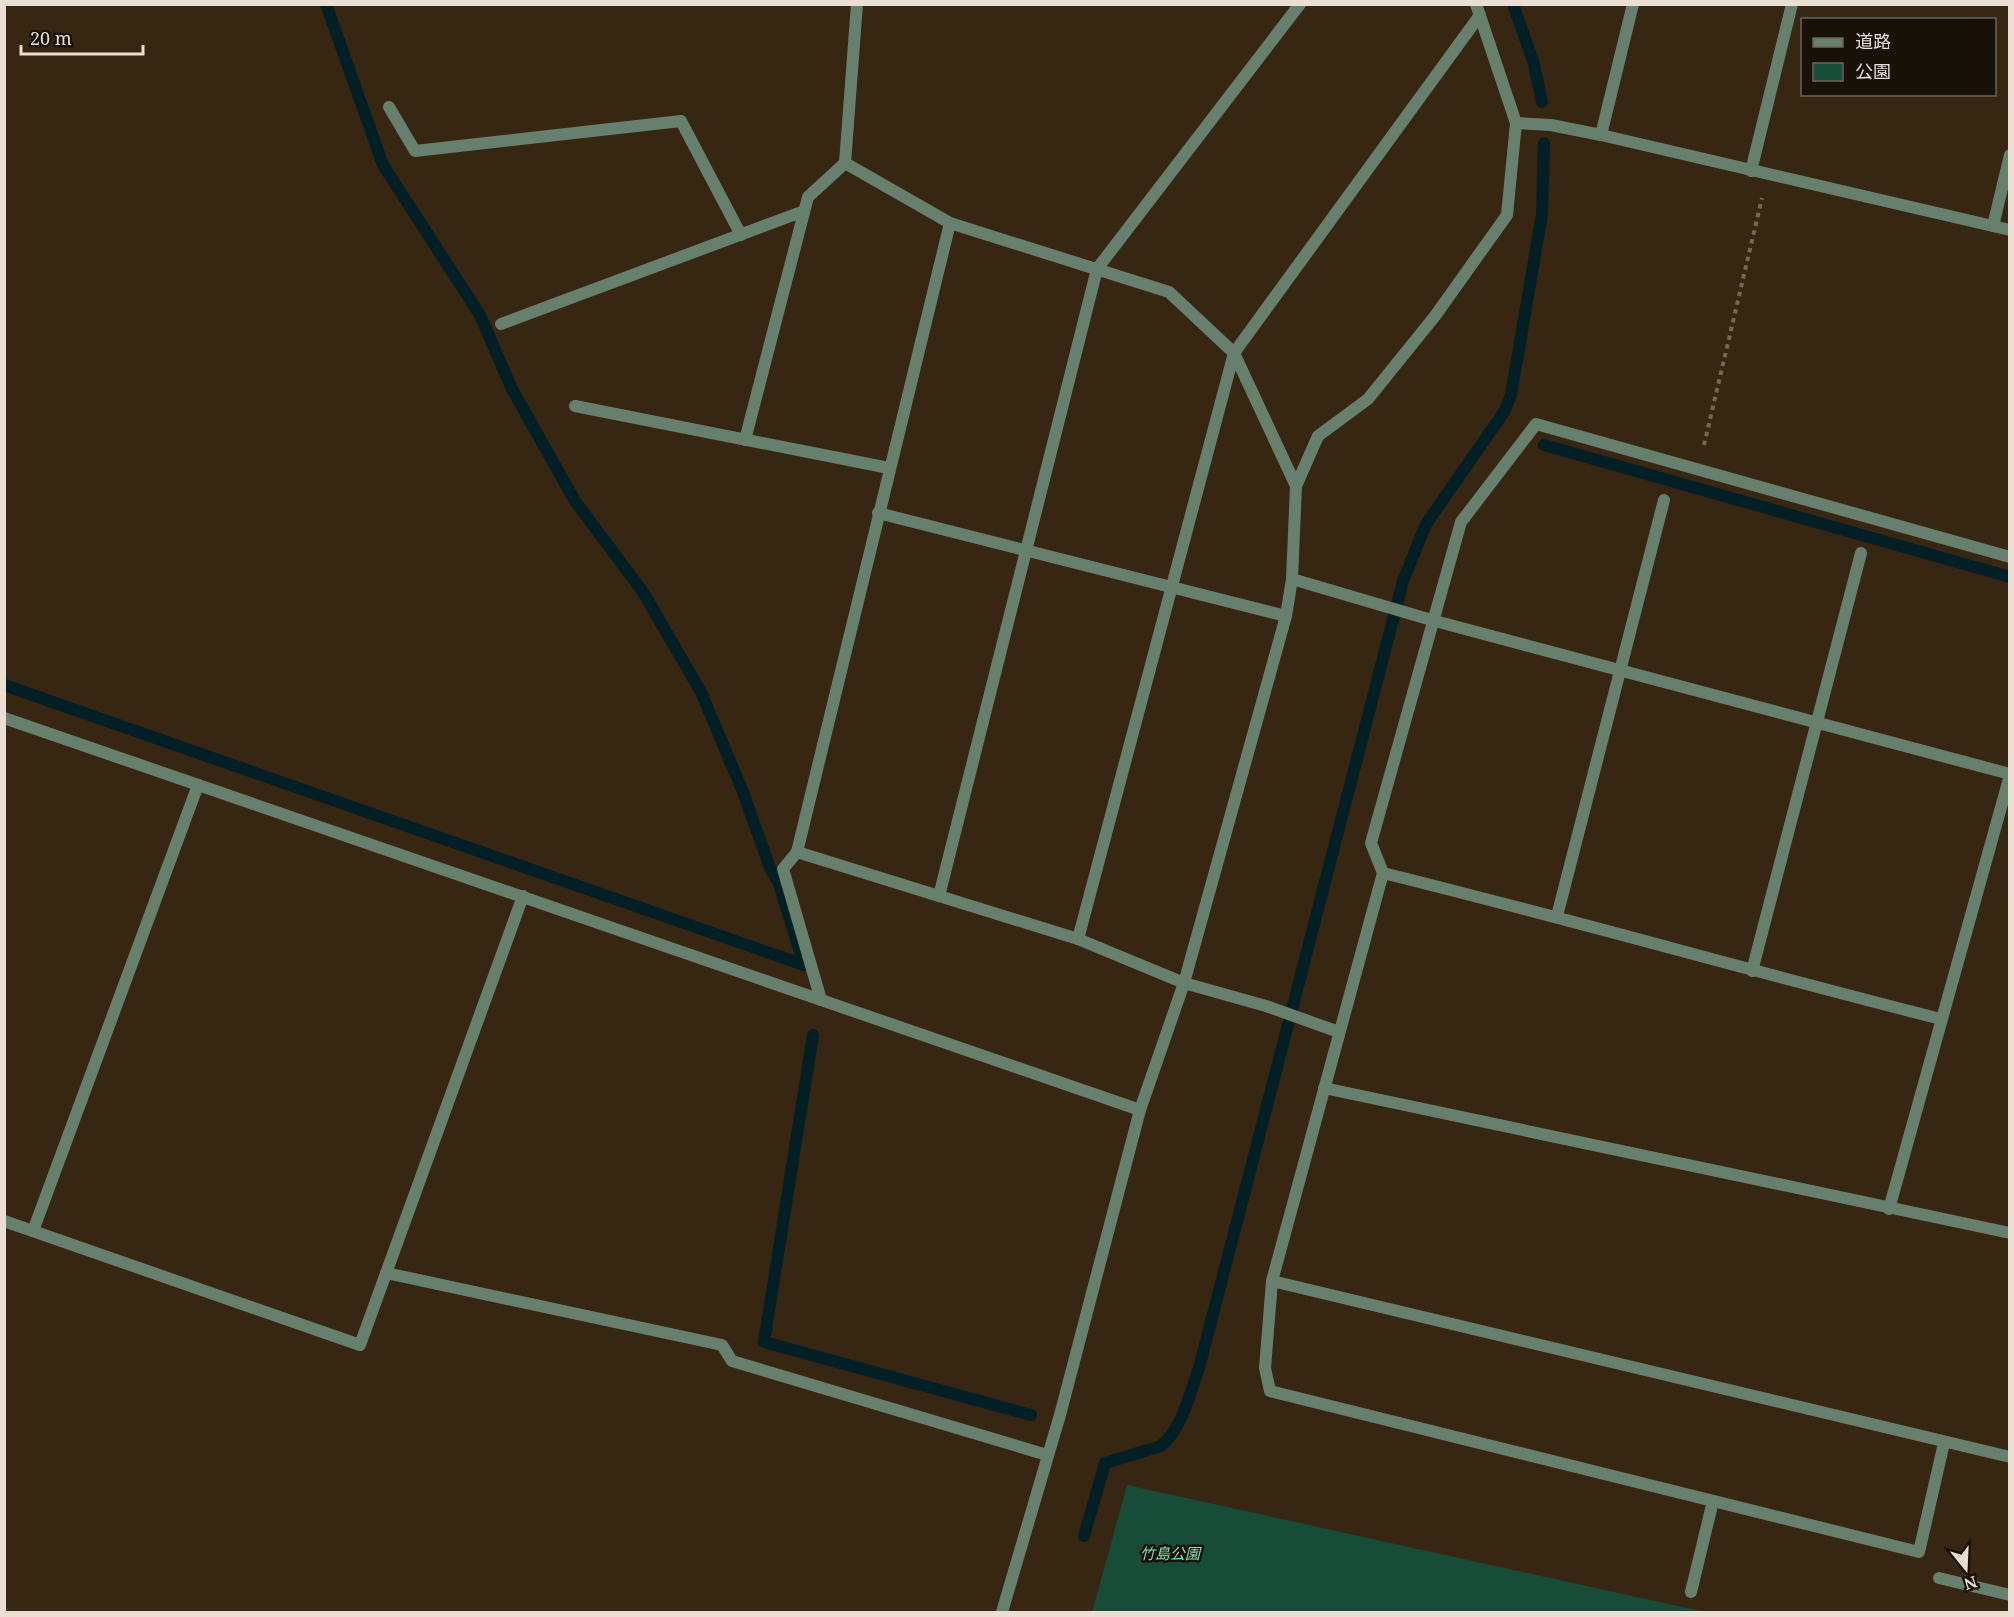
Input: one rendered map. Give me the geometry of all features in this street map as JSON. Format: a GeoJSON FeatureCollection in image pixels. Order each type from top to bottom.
{"type":"FeatureCollection","features":[{"type":"Feature","properties":{"kind":"street"},"geometry":{"type":"LineString","coordinates":[[745,440],[808,197],[845,163],[857,4]]}},
{"type":"Feature","properties":{"kind":"street"},"geometry":{"type":"LineString","coordinates":[[939,896],[1097,269],[1300,4]]}},
{"type":"Feature","properties":{"kind":"street"},"geometry":{"type":"LineString","coordinates":[[1601,135],[1633,4]]}},
{"type":"Feature","properties":{"kind":"street"},"geometry":{"type":"LineString","coordinates":[[1751,171],[1792,4]]}},
{"type":"Feature","properties":{"kind":"street"},"geometry":{"type":"LineString","coordinates":[[1002,1612],[1140,1110],[1184,983],[1286,616],[1292,579],[1296,486],[1318,436],[1368,399],[1435,316],[1507,215],[1516,123],[1478,10]]}},
{"type":"Feature","properties":{"kind":"street"},"geometry":{"type":"LineString","coordinates":[[1078,939],[1234,353],[1478,10]]}},
{"type":"Feature","properties":{"kind":"street"},"geometry":{"type":"LineString","coordinates":[[389,107],[415,151],[681,121],[741,235]]}},
{"type":"Feature","properties":{"kind":"street"},"geometry":{"type":"LineString","coordinates":[[1516,123],[1551,125],[1601,135],[2010,230]]}},
{"type":"Feature","properties":{"kind":"street"},"geometry":{"type":"LineString","coordinates":[[1993,226],[2010,154]]}},
{"type":"Feature","properties":{"kind":"street"},"geometry":{"type":"LineString","coordinates":[[845,163],[950,223],[1169,292],[1234,353],[1296,486]]}},
{"type":"Feature","properties":{"kind":"street"},"geometry":{"type":"LineString","coordinates":[[501,324],[804,211]]}},
{"type":"Feature","properties":{"kind":"street"},"geometry":{"type":"LineString","coordinates":[[821,1000],[783,869],[797,852],[950,223]]}},
{"type":"Feature","properties":{"kind":"street"},"geometry":{"type":"LineString","coordinates":[[575,406],[889,468]]}},
{"type":"Feature","properties":{"kind":"street"},"geometry":{"type":"LineString","coordinates":[[1944,1443],[1919,1552],[1270,1391],[1265,1368],[1272,1281],[1383,873],[1371,843],[1430,619],[1461,522],[1536,424],[2010,557]]}},
{"type":"Feature","properties":{"kind":"street"},"geometry":{"type":"LineString","coordinates":[[1557,916],[1664,500]]}},
{"type":"Feature","properties":{"kind":"street"},"geometry":{"type":"LineString","coordinates":[[878,513],[1286,616]]}},
{"type":"Feature","properties":{"kind":"street"},"geometry":{"type":"LineString","coordinates":[[1752,971],[1861,553]]}},
{"type":"Feature","properties":{"kind":"street"},"geometry":{"type":"LineString","coordinates":[[1292,579],[1430,619],[1621,668],[2010,774],[1889,1209]]}},
{"type":"Feature","properties":{"kind":"street"},"geometry":{"type":"LineString","coordinates":[[4,717],[1140,1110]]}},
{"type":"Feature","properties":{"kind":"street"},"geometry":{"type":"LineString","coordinates":[[33,1231],[198,785]]}},
{"type":"Feature","properties":{"kind":"street"},"geometry":{"type":"LineString","coordinates":[[797,852],[1078,939],[1184,983],[1266,1006],[1339,1032]]}},
{"type":"Feature","properties":{"kind":"street"},"geometry":{"type":"LineString","coordinates":[[1383,873],[1557,916],[1752,971],[1941,1019]]}},
{"type":"Feature","properties":{"kind":"street"},"geometry":{"type":"LineString","coordinates":[[4,1221],[360,1345],[523,896]]}},
{"type":"Feature","properties":{"kind":"street"},"geometry":{"type":"LineString","coordinates":[[1324,1088],[2010,1233]]}},
{"type":"Feature","properties":{"kind":"street"},"geometry":{"type":"LineString","coordinates":[[386,1273],[722,1345],[732,1361],[1047,1455]]}},
{"type":"Feature","properties":{"kind":"street"},"geometry":{"type":"LineString","coordinates":[[1272,1281],[2010,1457]]}},
{"type":"Feature","properties":{"kind":"street"},"geometry":{"type":"LineString","coordinates":[[1691,1592],[1713,1501]]}},
{"type":"Feature","properties":{"kind":"street"},"geometry":{"type":"LineString","coordinates":[[1939,1578],[2010,1595]]}},
{"type":"Feature","properties":{"kind":"path"},"geometry":{"type":"LineString","coordinates":[[1699,468],[1767,174]]}},
{"type":"Feature","properties":{"kind":"green space","name":"竹島公園"},"geometry":{"type":"Polygon","coordinates":[[[1127,1485],[1705,1612],[1092,1612],[1127,1485]]]}},
{"type":"Feature","properties":{"kind":"waterway"},"geometry":{"type":"LineString","coordinates":[[326,4],[383,165],[480,315],[512,389],[575,501],[643,592],[701,692],[743,792],[770,868],[778,881],[804,965]]}},
{"type":"Feature","properties":{"kind":"waterway"},"geometry":{"type":"LineString","coordinates":[[1513,4],[1534,64],[1542,102]]}},
{"type":"Feature","properties":{"kind":"waterway"},"geometry":{"type":"LineString","coordinates":[[1084,1536],[1105,1463],[1161,1446],[1169,1438],[1180,1420],[1199,1368],[1403,581],[1426,524],[1504,412],[1511,395],[1542,214],[1544,143]]}},
{"type":"Feature","properties":{"kind":"waterway"},"geometry":{"type":"LineString","coordinates":[[1544,445],[2010,577]]}},
{"type":"Feature","properties":{"kind":"waterway"},"geometry":{"type":"LineString","coordinates":[[4,685],[804,965]]}},
{"type":"Feature","properties":{"kind":"waterway"},"geometry":{"type":"LineString","coordinates":[[813,1035],[764,1342],[1031,1415]]}}]}
